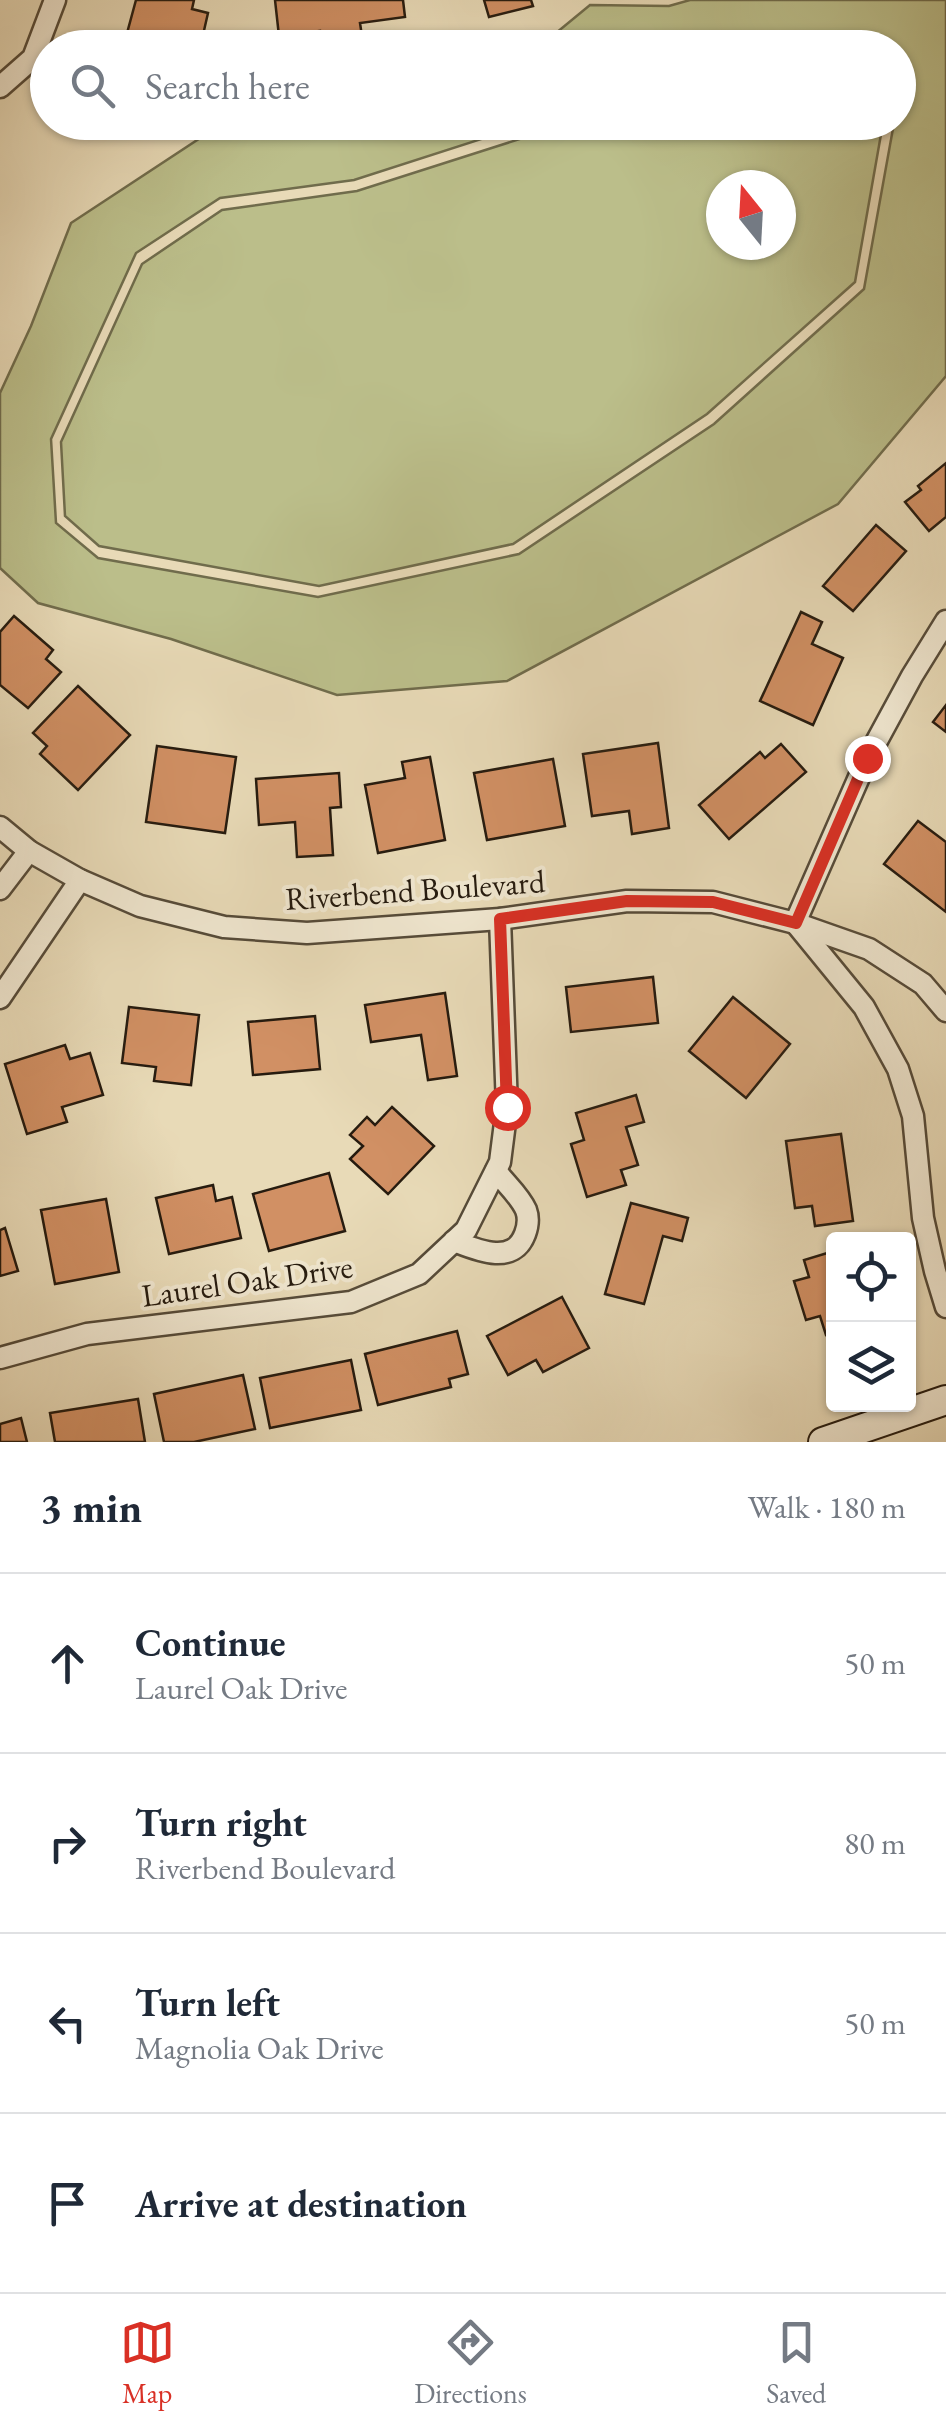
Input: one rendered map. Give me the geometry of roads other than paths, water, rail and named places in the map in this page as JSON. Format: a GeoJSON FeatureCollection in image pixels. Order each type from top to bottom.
{"type":"FeatureCollection","features":[{"type":"Feature","properties":{"kind":"main road"},"geometry":{"type":"LineString","coordinates":[[823,1442],[946,1400]]}},
{"type":"Feature","properties":{"kind":"street"},"geometry":{"type":"LineString","coordinates":[[44,30],[55,0]]}},
{"type":"Feature","properties":{"kind":"street"},"geometry":{"type":"LineString","coordinates":[[0,87],[30,61]]}},
{"type":"Feature","properties":{"kind":"street"},"geometry":{"type":"LineString","coordinates":[[946,621],[867,758],[796,923],[864,1007],[898,1069],[913,1116],[923,1218],[946,1307]]}},
{"type":"Feature","properties":{"kind":"street","name":"Riverbend Boulevard"},"geometry":{"type":"LineString","coordinates":[[0,827],[29,851],[80,880],[140,906],[224,927],[307,933],[500,919],[627,901],[713,902],[796,923],[869,949],[923,984],[946,1011]]}},
{"type":"Feature","properties":{"kind":"street"},"geometry":{"type":"LineString","coordinates":[[0,889],[29,851]]}},
{"type":"Feature","properties":{"kind":"street"},"geometry":{"type":"LineString","coordinates":[[0,998],[80,880]]}},
{"type":"Feature","properties":{"kind":"street","name":"Laurel Oak Drive"},"geometry":{"type":"LineString","coordinates":[[0,1358],[87,1334],[350,1302],[419,1274],[466,1230],[500,1162],[507,1107],[500,919]]}},
{"type":"Feature","properties":{"kind":"street"},"geometry":{"type":"LineString","coordinates":[[454,1241],[484,1254],[509,1252],[522,1242],[528,1215],[496,1171]]}}]}
